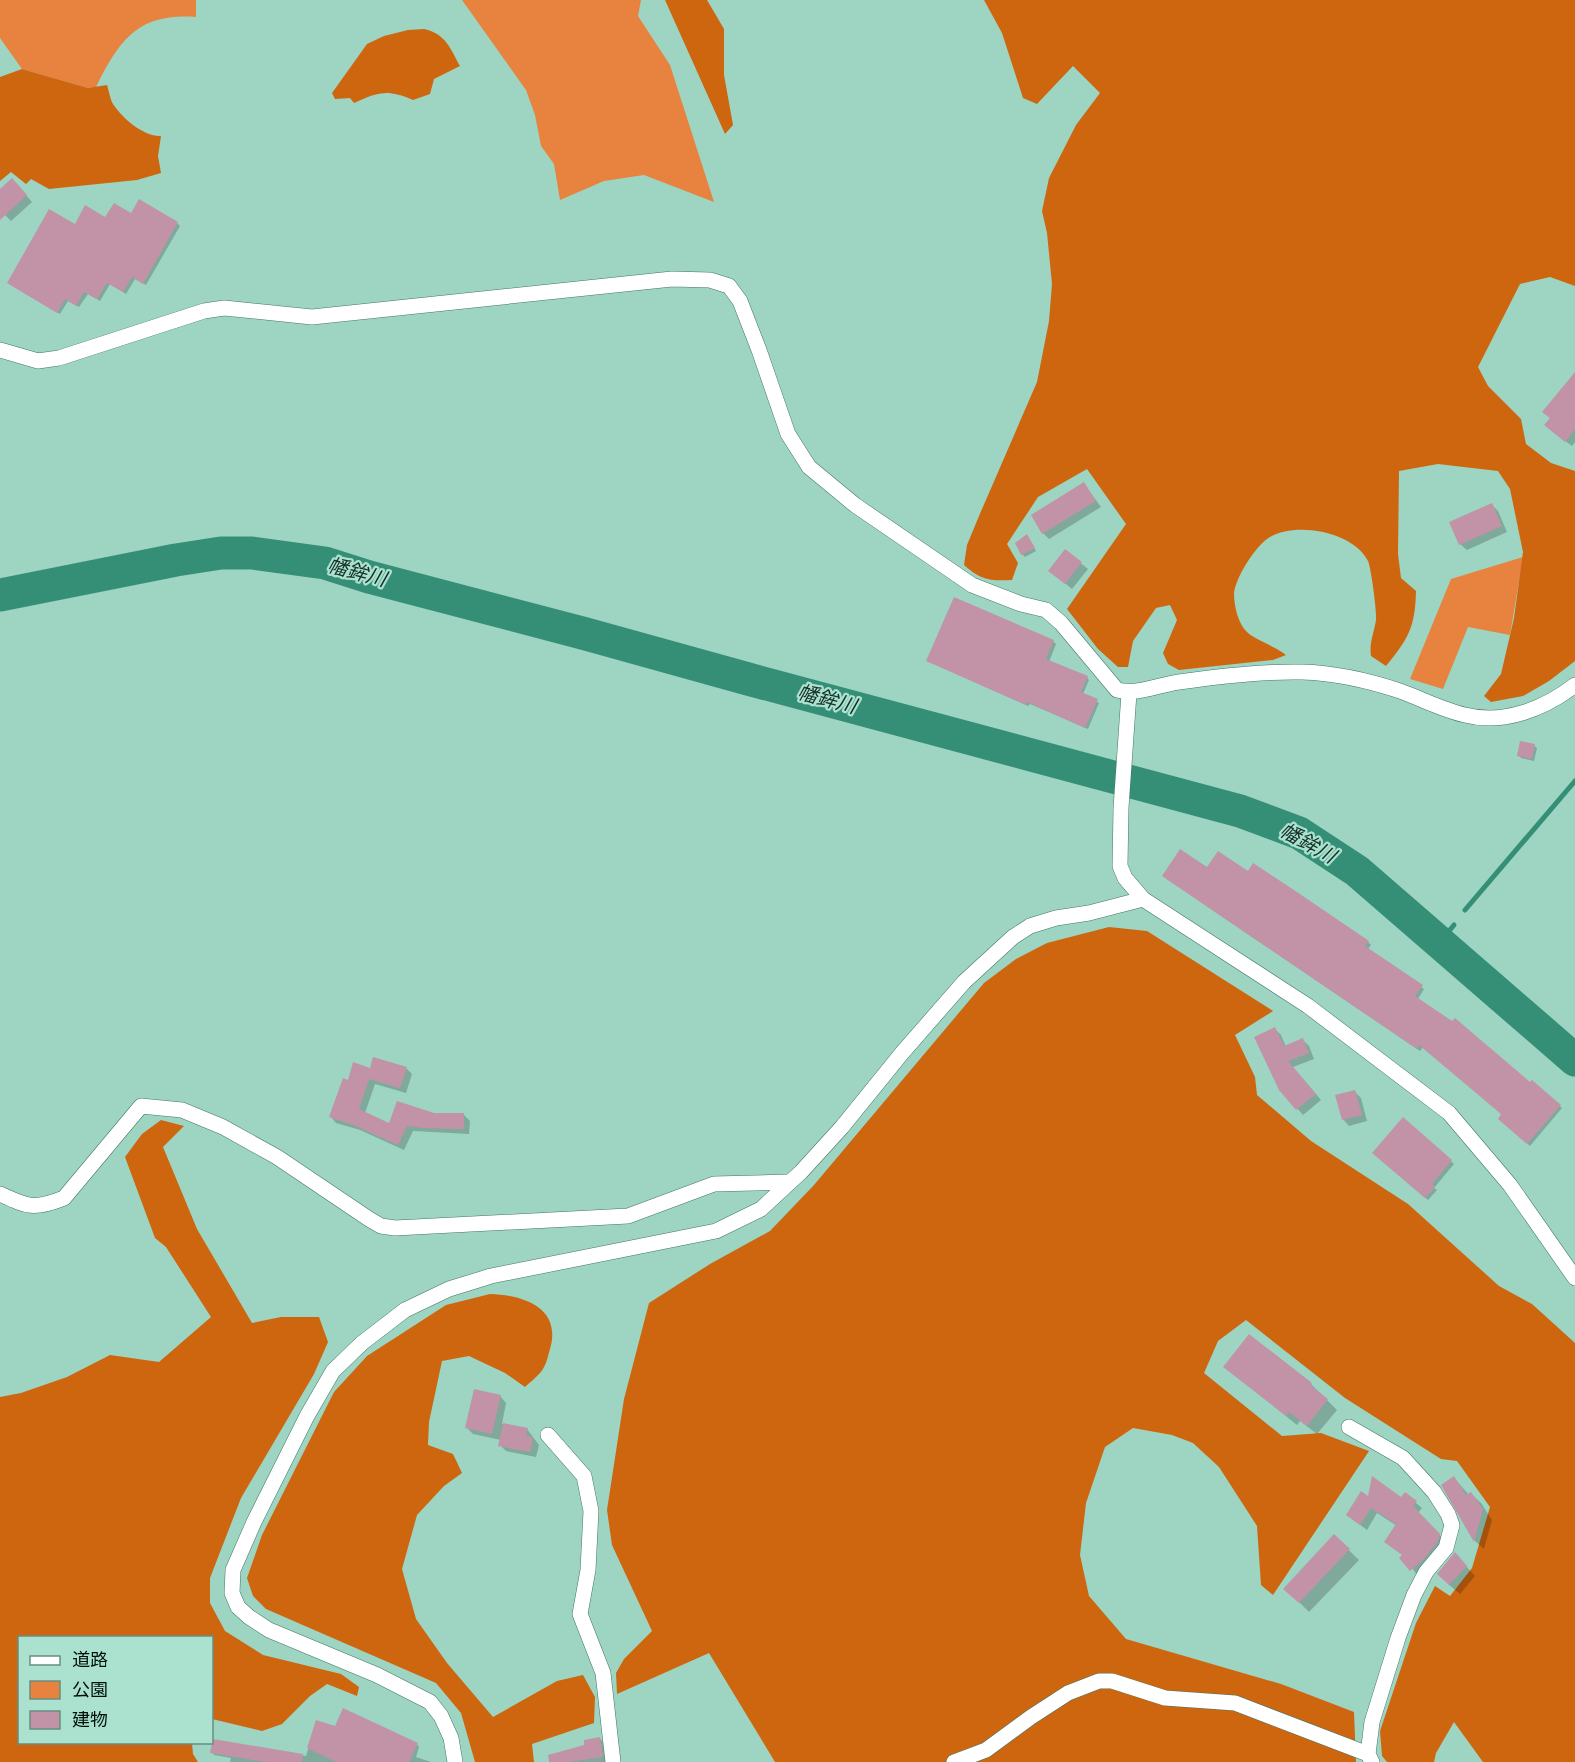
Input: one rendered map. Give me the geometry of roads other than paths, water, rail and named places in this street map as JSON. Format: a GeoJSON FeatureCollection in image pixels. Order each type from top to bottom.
{"type":"FeatureCollection","features":[{"type":"Feature","properties":{"kind":"street"},"geometry":{"type":"LineString","coordinates":[[0,350],[38,361],[59,358],[204,311],[224,308],[312,317],[672,279],[710,280],[729,286],[740,301],[788,434],[809,467],[855,505],[972,585],[1021,604],[1046,610],[1060,623],[1117,690],[1129,693],[1178,682],[1258,673],[1303,672],[1339,676],[1379,685],[1464,715],[1501,719],[1528,712],[1575,685]]}},
{"type":"Feature","properties":{"kind":"street"},"geometry":{"type":"LineString","coordinates":[[1129,693],[1121,808],[1120,866],[1125,878],[1143,900],[1308,1006],[1449,1113],[1510,1185],[1575,1278]]}},
{"type":"Feature","properties":{"kind":"street"},"geometry":{"type":"LineString","coordinates":[[455,1762],[452,1738],[441,1716],[430,1702],[377,1675],[269,1630],[237,1607],[232,1593],[233,1570],[254,1522],[319,1393],[333,1371],[362,1343],[405,1310],[449,1289],[491,1276],[716,1231],[761,1209],[842,1127],[964,982],[1013,937],[1030,927],[1056,918],[1143,900]]}},
{"type":"Feature","properties":{"kind":"street"},"geometry":{"type":"LineString","coordinates":[[0,1194],[22,1204],[36,1206],[64,1198],[141,1106],[182,1110],[223,1127],[277,1157],[369,1219],[381,1226],[395,1228],[628,1216],[714,1184],[789,1182]]}},
{"type":"Feature","properties":{"kind":"street"},"geometry":{"type":"LineString","coordinates":[[954,1762],[986,1750],[1068,1693],[1099,1681],[1112,1682],[1165,1698],[1235,1703],[1370,1758],[1372,1722],[1402,1627],[1426,1572],[1446,1548],[1452,1525],[1434,1492],[1403,1458],[1349,1427]]}},
{"type":"Feature","properties":{"kind":"street"},"geometry":{"type":"LineString","coordinates":[[548,1435],[584,1476],[591,1511],[588,1570],[580,1614],[603,1673],[613,1762]]}},
{"type":"Feature","properties":{"kind":"waterway","name":"幡鉾川"},"geometry":{"type":"LineString","coordinates":[[0,595],[221,553],[252,553],[325,563],[369,577],[1240,811],[1299,833],[1357,871],[1575,1060]]}},
{"type":"Feature","properties":{"kind":"waterway"},"geometry":{"type":"LineString","coordinates":[[1465,910],[1575,781]]}},
{"type":"Feature","properties":{"kind":"waterway"},"geometry":{"type":"LineString","coordinates":[[1439,943],[1454,925]]}}]}
